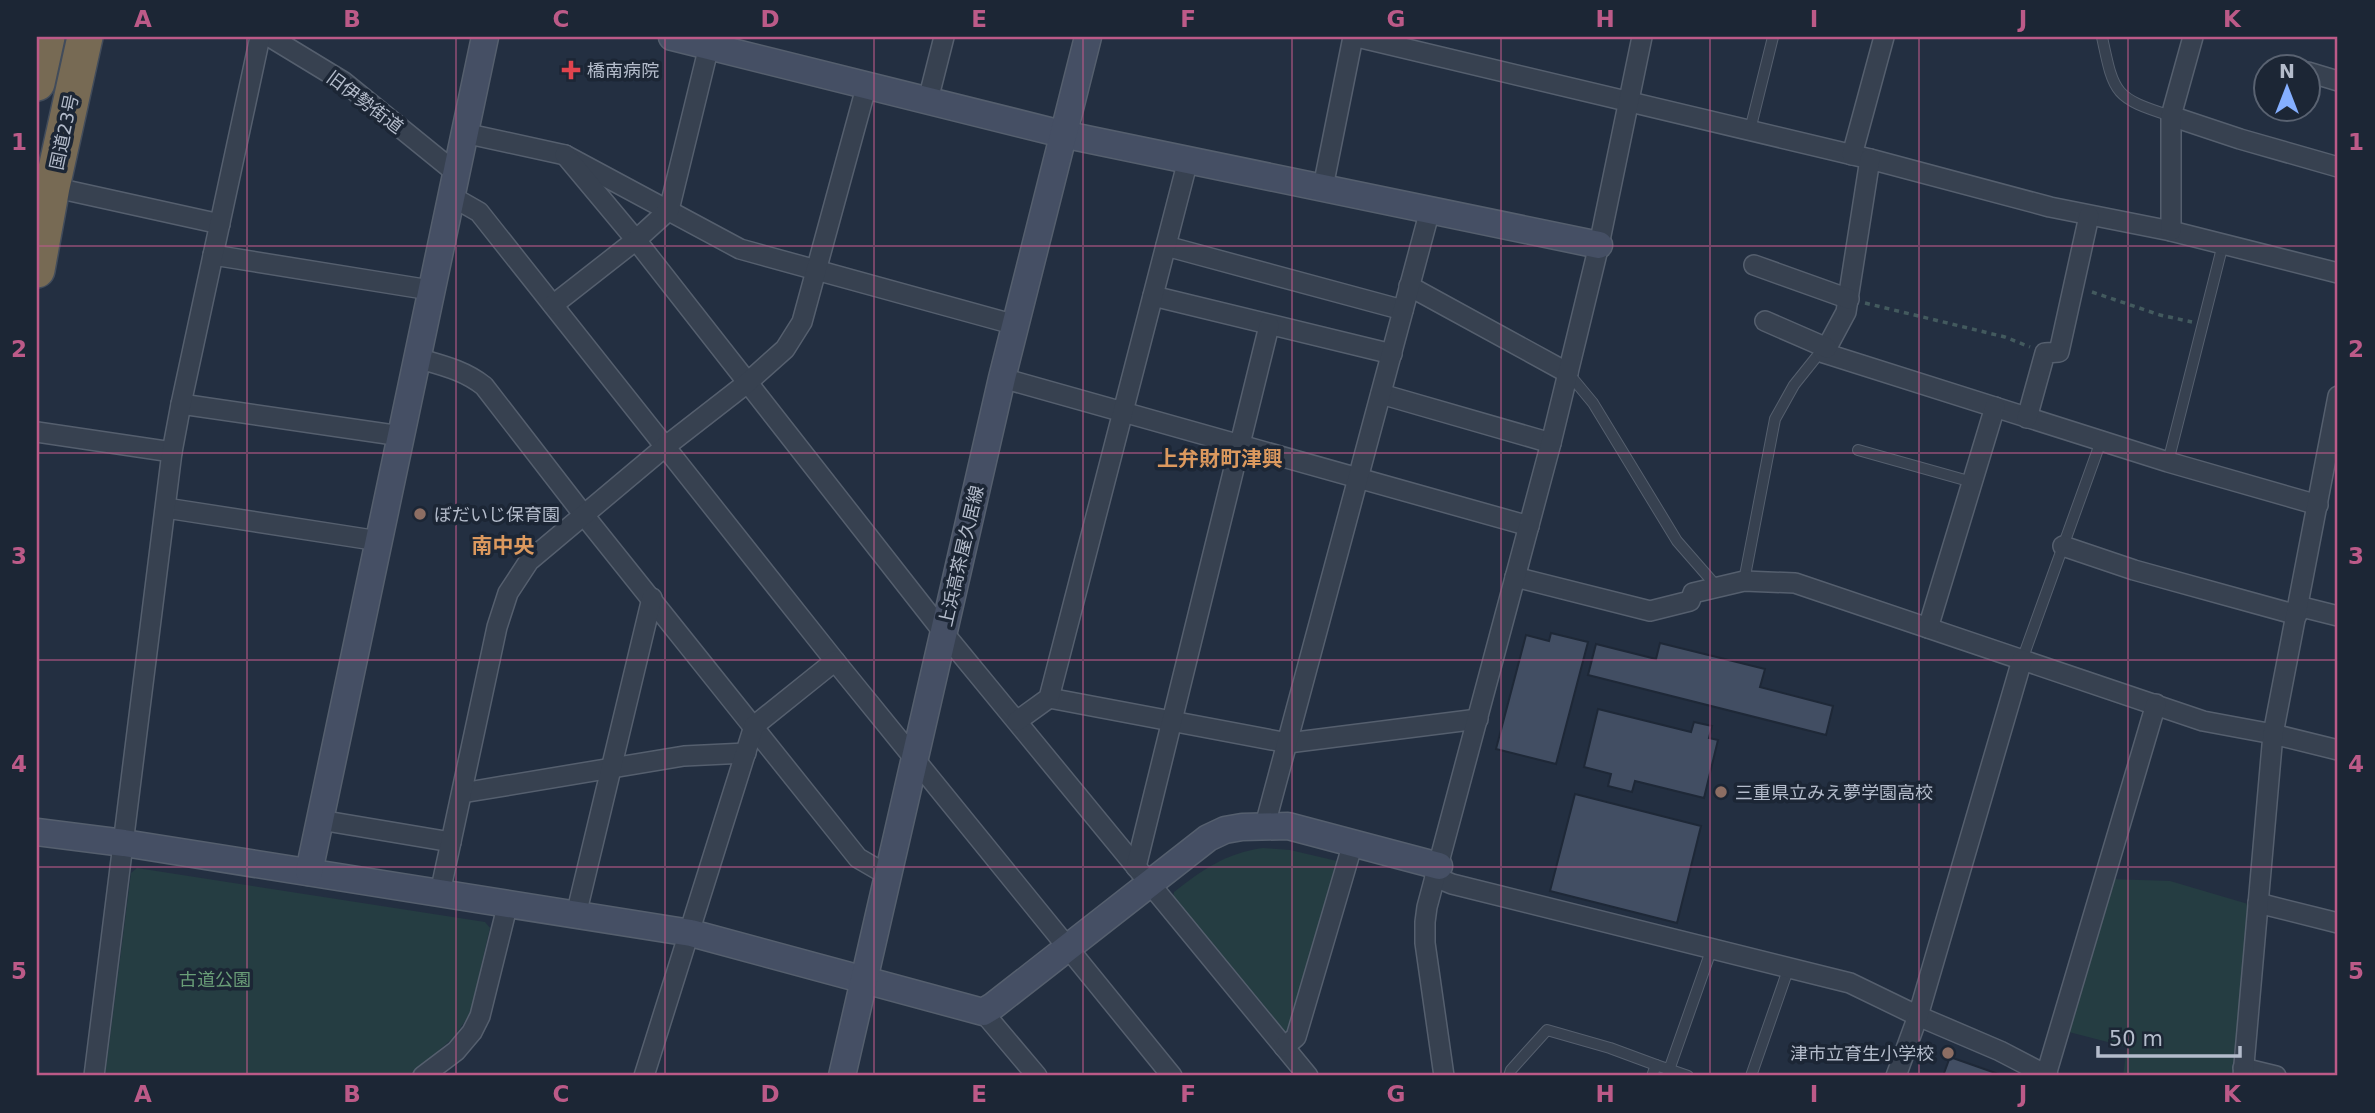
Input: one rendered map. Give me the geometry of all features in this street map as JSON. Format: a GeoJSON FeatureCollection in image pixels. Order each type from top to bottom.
{"type":"FeatureCollection","features":[{"type":"Feature","properties":{"kind":"highway","name":"国道23号"},"geometry":{"type":"LineString","coordinates":[[37,270],[85,37]]}},
{"type":"Feature","properties":{"kind":"street"},"geometry":{"type":"LineString","coordinates":[[94,1076],[172,452],[260,37]]}},
{"type":"Feature","properties":{"kind":"street","name":"旧伊勢街道"},"geometry":{"type":"LineString","coordinates":[[270,37],[344,82],[454,185],[479,212],[835,661],[1172,1076]]}},
{"type":"Feature","properties":{"kind":"street"},"geometry":{"type":"LineString","coordinates":[[309,872],[485,37]]}},
{"type":"Feature","properties":{"kind":"street"},"geometry":{"type":"LineString","coordinates":[[928,100],[944,37]]}},
{"type":"Feature","properties":{"kind":"street","name":"上浜高茶屋久居線"},"geometry":{"type":"LineString","coordinates":[[842,1076],[1002,378],[1088,37]]}},
{"type":"Feature","properties":{"kind":"street"},"geometry":{"type":"LineString","coordinates":[[1322,187],[1355,37],[1861,157],[2089,216],[2171,231],[2338,272]]}},
{"type":"Feature","properties":{"kind":"street"},"geometry":{"type":"LineString","coordinates":[[1444,1076],[1425,943],[1425,922],[1551,443],[1599,245],[1642,37]]}},
{"type":"Feature","properties":{"kind":"street"},"geometry":{"type":"LineString","coordinates":[[1825,351],[1846,312],[1849,299],[1861,157],[1884,37]]}},
{"type":"Feature","properties":{"kind":"street"},"geometry":{"type":"LineString","coordinates":[[2171,231],[2171,116],[2193,37]]}},
{"type":"Feature","properties":{"kind":"street"},"geometry":{"type":"LineString","coordinates":[[553,304],[636,240],[668,210],[693,40],[1062,134],[1599,245]]}},
{"type":"Feature","properties":{"kind":"street"},"geometry":{"type":"LineString","coordinates":[[440,893],[497,627],[508,593],[529,561],[666,446],[747,383],[785,349],[798,332],[867,85]]}},
{"type":"Feature","properties":{"kind":"street"},"geometry":{"type":"LineString","coordinates":[[2171,116],[2338,167]]}},
{"type":"Feature","properties":{"kind":"street"},"geometry":{"type":"LineString","coordinates":[[464,133],[565,155],[740,249],[1016,325]]}},
{"type":"Feature","properties":{"kind":"street"},"geometry":{"type":"LineString","coordinates":[[565,155],[636,240],[943,632],[1308,1076]]}},
{"type":"Feature","properties":{"kind":"street"},"geometry":{"type":"LineString","coordinates":[[1017,721],[1049,698],[1188,160]]}},
{"type":"Feature","properties":{"kind":"street"},"geometry":{"type":"LineString","coordinates":[[52,187],[220,224]]}},
{"type":"Feature","properties":{"kind":"street"},"geometry":{"type":"LineString","coordinates":[[1265,825],[1430,210]]}},
{"type":"Feature","properties":{"kind":"street"},"geometry":{"type":"LineString","coordinates":[[2027,418],[2045,353],[2059,352],[2089,216]]}},
{"type":"Feature","properties":{"kind":"street"},"geometry":{"type":"LineString","coordinates":[[1166,246],[1403,310]]}},
{"type":"Feature","properties":{"kind":"street"},"geometry":{"type":"LineString","coordinates":[[213,255],[430,290]]}},
{"type":"Feature","properties":{"kind":"street"},"geometry":{"type":"LineString","coordinates":[[1754,265],[1849,299]]}},
{"type":"Feature","properties":{"kind":"street"},"geometry":{"type":"LineString","coordinates":[[1409,286],[1568,373]]}},
{"type":"Feature","properties":{"kind":"street"},"geometry":{"type":"LineString","coordinates":[[1153,296],[1392,354]]}},
{"type":"Feature","properties":{"kind":"street"},"geometry":{"type":"LineString","coordinates":[[1765,321],[1825,351],[2027,418],[2318,505]]}},
{"type":"Feature","properties":{"kind":"street"},"geometry":{"type":"LineString","coordinates":[[1143,875],[1172,723],[1269,326]]}},
{"type":"Feature","properties":{"kind":"street"},"geometry":{"type":"LineString","coordinates":[[417,358],[456,369],[484,386],[858,858],[889,876]]}},
{"type":"Feature","properties":{"kind":"street"},"geometry":{"type":"LineString","coordinates":[[1002,378],[1529,526]]}},
{"type":"Feature","properties":{"kind":"street"},"geometry":{"type":"LineString","coordinates":[[1381,394],[1551,443]]}},
{"type":"Feature","properties":{"kind":"street"},"geometry":{"type":"LineString","coordinates":[[2276,1076],[2243,1072],[2273,734],[2318,505],[2334,445],[2338,396]]}},
{"type":"Feature","properties":{"kind":"street"},"geometry":{"type":"LineString","coordinates":[[181,404],[401,436]]}},
{"type":"Feature","properties":{"kind":"street"},"geometry":{"type":"LineString","coordinates":[[1928,628],[1995,407]]}},
{"type":"Feature","properties":{"kind":"street"},"geometry":{"type":"LineString","coordinates":[[37,432],[172,452]]}},
{"type":"Feature","properties":{"kind":"street"},"geometry":{"type":"LineString","coordinates":[[166,508],[379,541]]}},
{"type":"Feature","properties":{"kind":"street"},"geometry":{"type":"LineString","coordinates":[[2063,546],[2134,570],[2297,611],[2338,616]]}},
{"type":"Feature","properties":{"kind":"street"},"geometry":{"type":"LineString","coordinates":[[1515,577],[1650,611],[1690,601],[1693,593],[1744,581],[1796,583],[2203,721],[2338,750]]}},
{"type":"Feature","properties":{"kind":"street"},"geometry":{"type":"LineString","coordinates":[[576,915],[652,598]]}},
{"type":"Feature","properties":{"kind":"street"},"geometry":{"type":"LineString","coordinates":[[1896,1076],[1917,1016],[2022,660]]}},
{"type":"Feature","properties":{"kind":"street"},"geometry":{"type":"LineString","coordinates":[[644,1076],[754,726],[835,661]]}},
{"type":"Feature","properties":{"kind":"street"},"geometry":{"type":"LineString","coordinates":[[1049,698],[1288,743],[1478,719]]}},
{"type":"Feature","properties":{"kind":"street"},"geometry":{"type":"LineString","coordinates":[[983,1012],[1068,949],[1143,875],[1225,830],[1265,825],[1288,826],[1353,842],[1437,872],[1452,884],[1850,982],[2047,1076],[2157,704]]}},
{"type":"Feature","properties":{"kind":"street"},"geometry":{"type":"LineString","coordinates":[[462,793],[684,756],[746,753]]}},
{"type":"Feature","properties":{"kind":"street"},"geometry":{"type":"LineString","coordinates":[[320,820],[451,842]]}},
{"type":"Feature","properties":{"kind":"street"},"geometry":{"type":"LineString","coordinates":[[37,832],[124,843],[691,933],[983,1012],[1037,1076]]}},
{"type":"Feature","properties":{"kind":"street"},"geometry":{"type":"LineString","coordinates":[[1284,1047],[1296,1037],[1353,842]]}},
{"type":"Feature","properties":{"kind":"street"},"geometry":{"type":"LineString","coordinates":[[423,1076],[456,1051],[472,1032],[480,1016],[508,903]]}},
{"type":"Feature","properties":{"kind":"street"},"geometry":{"type":"LineString","coordinates":[[2258,903],[2338,923]]}},
{"type":"Feature","properties":{"kind":"lane"},"geometry":{"type":"LineString","coordinates":[[1750,130],[1773,37]]}},
{"type":"Feature","properties":{"kind":"lane"},"geometry":{"type":"LineString","coordinates":[[2102,37],[2113,83],[2118,90],[2138,105],[2171,116]]}},
{"type":"Feature","properties":{"kind":"lane"},"geometry":{"type":"LineString","coordinates":[[2168,462],[2223,244]]}},
{"type":"Feature","properties":{"kind":"lane"},"geometry":{"type":"LineString","coordinates":[[1744,581],[1774,419],[1794,385],[1818,355],[1825,351]]}},
{"type":"Feature","properties":{"kind":"lane"},"geometry":{"type":"LineString","coordinates":[[1568,373],[1593,402],[1677,541],[1718,588]]}},
{"type":"Feature","properties":{"kind":"lane"},"geometry":{"type":"LineString","coordinates":[[2022,660],[2101,441]]}},
{"type":"Feature","properties":{"kind":"lane"},"geometry":{"type":"LineString","coordinates":[[1857,450],[1965,480],[1971,486]]}},
{"type":"Feature","properties":{"kind":"lane"},"geometry":{"type":"LineString","coordinates":[[1669,1070],[1713,948]]}},
{"type":"Feature","properties":{"kind":"lane"},"geometry":{"type":"LineString","coordinates":[[1751,1076],[1789,967]]}},
{"type":"Feature","properties":{"kind":"lane"},"geometry":{"type":"LineString","coordinates":[[1509,1076],[1511,1070],[1547,1030],[1610,1048],[1688,1076]]}},
{"type":"Feature","properties":{"kind":"lane"},"geometry":{"type":"LineString","coordinates":[[1652,1076],[1656,1065]]}},
{"type":"Feature","properties":{"kind":"path"},"geometry":{"type":"LineString","coordinates":[[2073,286],[2160,315],[2203,324]]}},
{"type":"Feature","properties":{"kind":"path"},"geometry":{"type":"LineString","coordinates":[[1849,299],[2005,337],[2045,353]]}},
{"type":"Feature","properties":{"kind":"green space"},"geometry":{"type":"Polygon","coordinates":[[[1263,848],[1290,850],[1337,861],[1341,868],[1293,1030],[1284,1032],[1173,898],[1174,892],[1215,864],[1237,854],[1263,848]]]}},
{"type":"Feature","properties":{"kind":"green space","name":"古道公園"},"geometry":{"type":"Polygon","coordinates":[[[137,868],[485,922],[490,928],[470,1014],[454,1037],[410,1076],[105,1076],[131,873],[137,868]]]}},
{"type":"Feature","properties":{"kind":"green space"},"geometry":{"type":"Polygon","coordinates":[[[2109,879],[2170,881],[2248,904],[2233,1076],[2123,1076],[2127,1047],[2065,1031],[2109,879]]]}},
{"type":"Feature","properties":{"kind":"building"},"geometry":{"type":"Polygon","coordinates":[[[1551,633],[1588,642],[1556,764],[1496,749],[1526,635],[1549,641],[1551,633]]]}},
{"type":"Feature","properties":{"kind":"building"},"geometry":{"type":"Polygon","coordinates":[[[1660,643],[1765,669],[1760,687],[1833,706],[1826,735],[1588,675],[1596,644],[1656,659],[1660,643]]]}},
{"type":"Feature","properties":{"kind":"building"},"geometry":{"type":"Polygon","coordinates":[[[1598,709],[1691,732],[1694,722],[1712,726],[1709,738],[1718,740],[1704,798],[1635,781],[1632,792],[1608,786],[1611,774],[1584,767],[1598,709]]]}},
{"type":"Feature","properties":{"kind":"building"},"geometry":{"type":"Polygon","coordinates":[[[1575,794],[1701,826],[1677,923],[1550,891],[1575,794]]]}},
{"type":"Feature","properties":{"kind":"building"},"geometry":{"type":"Polygon","coordinates":[[[1950,1057],[2004,1076],[1943,1076],[1950,1057]]]}},
{"type":"Feature","properties":{"kind":"place","name":"橋南病院"},"geometry":{"type":"Point","coordinates":[571,70]}},
{"type":"Feature","properties":{"kind":"place","name":"ぼだいじ保育園"},"geometry":{"type":"Point","coordinates":[420,514]}},
{"type":"Feature","properties":{"kind":"place","name":"三重県立みえ夢学園高校"},"geometry":{"type":"Point","coordinates":[1721,792]}},
{"type":"Feature","properties":{"kind":"place","name":"津市立育生小学校"},"geometry":{"type":"Point","coordinates":[1948,1053]}},
{"type":"Feature","properties":{"kind":"district","name":"上弁財町津興"},"geometry":{"type":"Point","coordinates":[1220,459]}},
{"type":"Feature","properties":{"kind":"district","name":"南中央"},"geometry":{"type":"Point","coordinates":[503,546]}}]}
